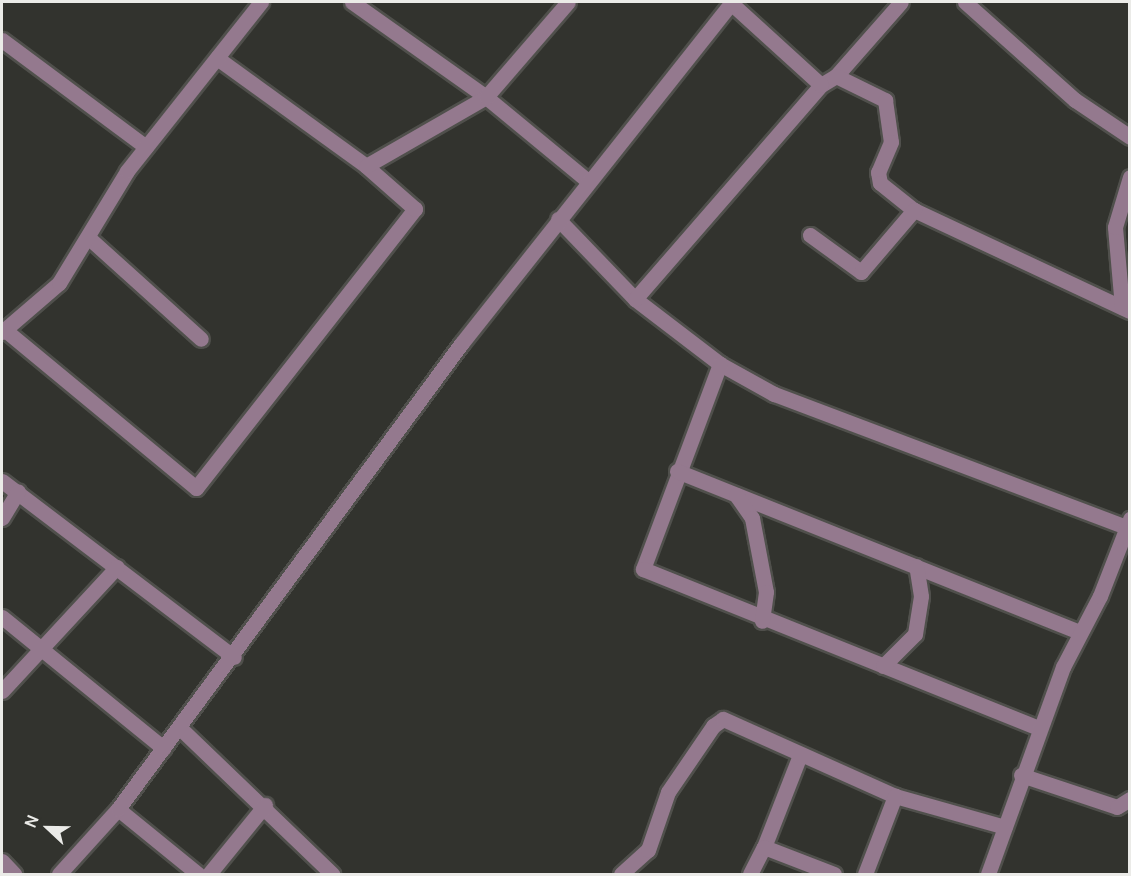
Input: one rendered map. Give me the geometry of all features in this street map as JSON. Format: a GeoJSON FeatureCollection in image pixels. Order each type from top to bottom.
{"type":"FeatureCollection","features":[{"type":"Feature","properties":{"kind":"street"},"geometry":{"type":"LineString","coordinates":[[217,58],[366,166],[415,209],[196,488],[3,331],[59,283],[90,239],[146,147],[261,2]]}},
{"type":"Feature","properties":{"kind":"street"},"geometry":{"type":"LineString","coordinates":[[352,2],[486,97],[588,181]]}},
{"type":"Feature","properties":{"kind":"street"},"geometry":{"type":"LineString","coordinates":[[366,166],[446,125],[486,97],[568,2]]}},
{"type":"Feature","properties":{"kind":"street"},"geometry":{"type":"LineString","coordinates":[[59,874],[118,809],[234,657],[558,219],[732,2],[821,85]]}},
{"type":"Feature","properties":{"kind":"street"},"geometry":{"type":"LineString","coordinates":[[635,299],[821,85],[836,75],[901,2]]}},
{"type":"Feature","properties":{"kind":"street"},"geometry":{"type":"LineString","coordinates":[[965,2],[1075,100],[1130,137]]}},
{"type":"Feature","properties":{"kind":"street"},"geometry":{"type":"LineString","coordinates":[[2,40],[146,147]]}},
{"type":"Feature","properties":{"kind":"street"},"geometry":{"type":"LineString","coordinates":[[836,75],[885,100],[891,142],[878,172],[880,183],[914,210],[1126,309]]}},
{"type":"Feature","properties":{"kind":"street"},"geometry":{"type":"LineString","coordinates":[[1126,309],[1114,234],[1130,177]]}},
{"type":"Feature","properties":{"kind":"street"},"geometry":{"type":"LineString","coordinates":[[810,235],[861,272],[914,210]]}},
{"type":"Feature","properties":{"kind":"street"},"geometry":{"type":"LineString","coordinates":[[558,219],[635,299],[720,364],[774,394],[1128,523],[1039,728],[988,874]]}},
{"type":"Feature","properties":{"kind":"street"},"geometry":{"type":"LineString","coordinates":[[90,239],[201,339]]}},
{"type":"Feature","properties":{"kind":"street"},"geometry":{"type":"LineString","coordinates":[[720,364],[677,471],[643,569],[762,621],[1039,728]]}},
{"type":"Feature","properties":{"kind":"street"},"geometry":{"type":"LineString","coordinates":[[677,471],[735,493],[790,520],[834,530],[916,566],[1080,632]]}},
{"type":"Feature","properties":{"kind":"street"},"geometry":{"type":"LineString","coordinates":[[2,481],[234,657]]}},
{"type":"Feature","properties":{"kind":"street"},"geometry":{"type":"LineString","coordinates":[[2,519],[18,491]]}},
{"type":"Feature","properties":{"kind":"street"},"geometry":{"type":"LineString","coordinates":[[735,493],[752,518],[766,592],[762,621]]}},
{"type":"Feature","properties":{"kind":"street"},"geometry":{"type":"LineString","coordinates":[[883,666],[915,634],[921,596],[916,566]]}},
{"type":"Feature","properties":{"kind":"street"},"geometry":{"type":"LineString","coordinates":[[2,691],[117,567]]}},
{"type":"Feature","properties":{"kind":"street"},"geometry":{"type":"LineString","coordinates":[[2,617],[39,651],[163,748]]}},
{"type":"Feature","properties":{"kind":"street"},"geometry":{"type":"LineString","coordinates":[[621,874],[648,850],[668,792],[718,721],[895,796],[1005,827]]}},
{"type":"Feature","properties":{"kind":"street"},"geometry":{"type":"LineString","coordinates":[[180,728],[265,805],[332,874]]}},
{"type":"Feature","properties":{"kind":"street"},"geometry":{"type":"LineString","coordinates":[[750,874],[764,847],[800,755]]}},
{"type":"Feature","properties":{"kind":"street"},"geometry":{"type":"LineString","coordinates":[[1021,775],[1117,807],[1130,799]]}},
{"type":"Feature","properties":{"kind":"street"},"geometry":{"type":"LineString","coordinates":[[865,874],[895,796]]}},
{"type":"Feature","properties":{"kind":"street"},"geometry":{"type":"LineString","coordinates":[[209,874],[265,805]]}},
{"type":"Feature","properties":{"kind":"street"},"geometry":{"type":"LineString","coordinates":[[118,809],[198,874]]}},
{"type":"Feature","properties":{"kind":"street"},"geometry":{"type":"LineString","coordinates":[[764,847],[834,874]]}},
{"type":"Feature","properties":{"kind":"street"},"geometry":{"type":"LineString","coordinates":[[2,861],[15,874]]}}]}
